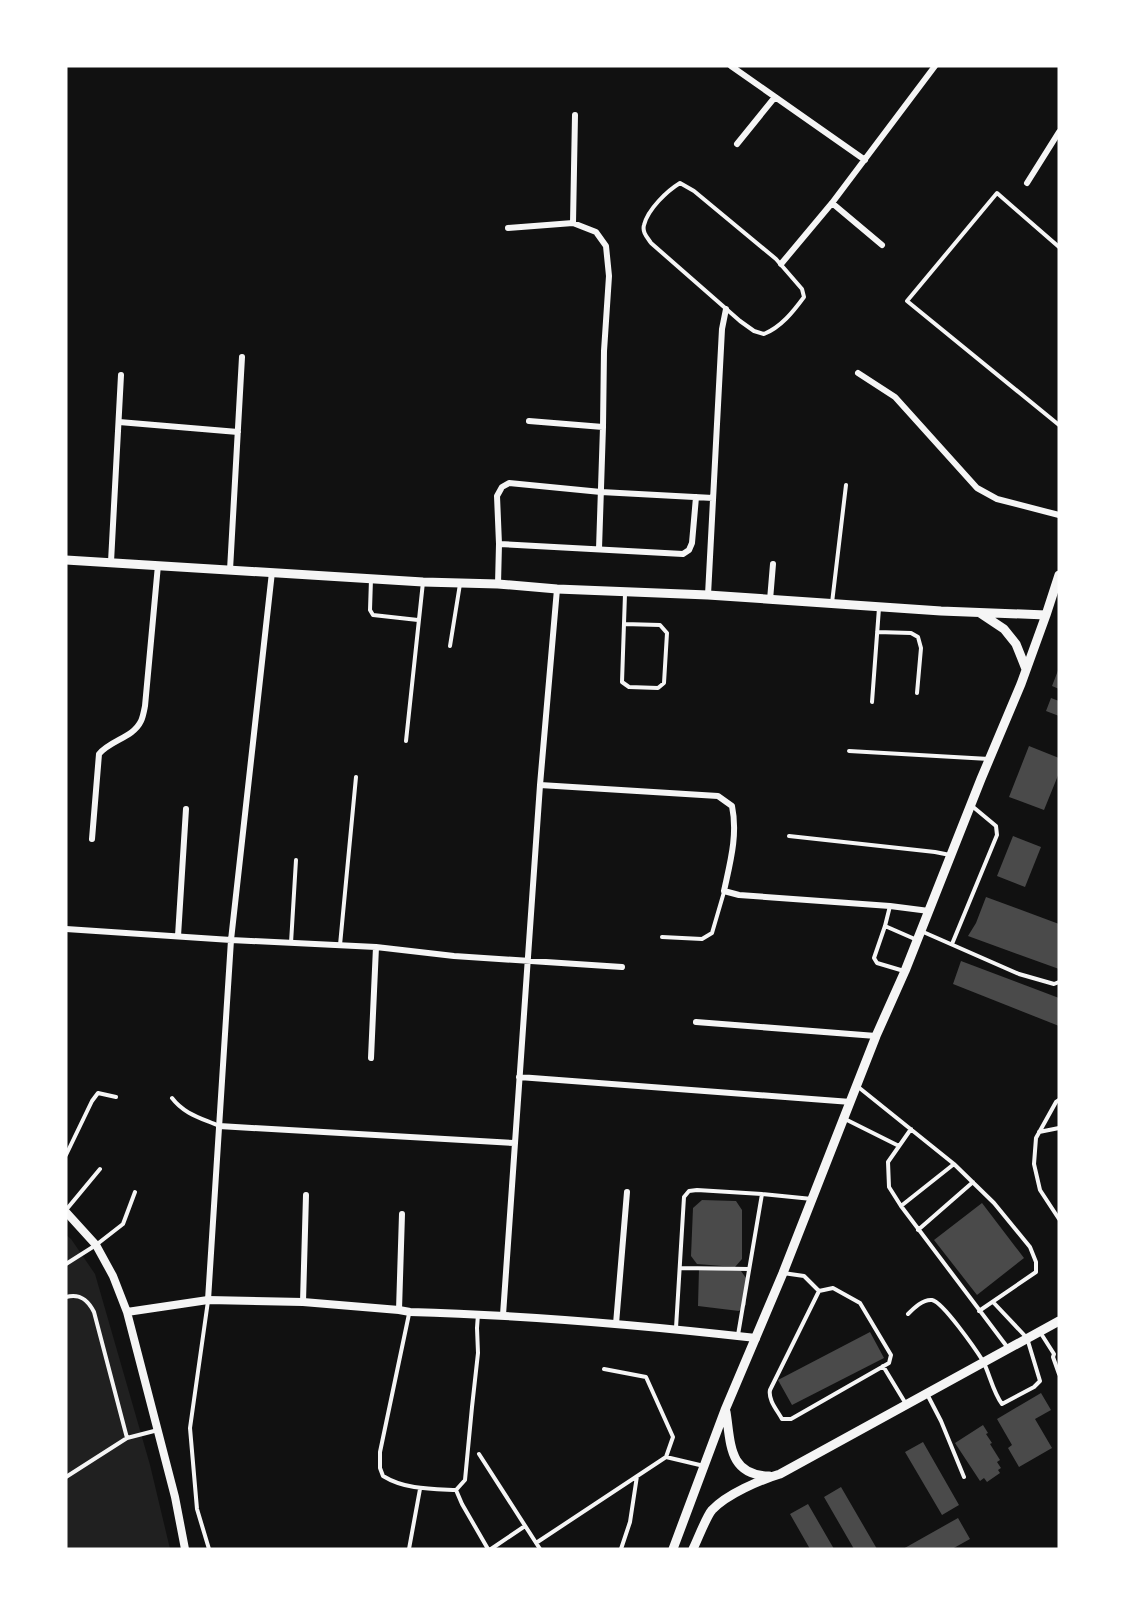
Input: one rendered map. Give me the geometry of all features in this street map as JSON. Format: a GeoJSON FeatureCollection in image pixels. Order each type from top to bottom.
{"type":"FeatureCollection","features":[{"type":"Feature","properties":{"kind":"main road"},"geometry":{"type":"LineString","coordinates":[[66,560],[423,582],[498,584],[1046,615]]}},
{"type":"Feature","properties":{"kind":"main road"},"geometry":{"type":"LineString","coordinates":[[673,1549],[725,1410],[783,1273],[876,1036],[905,971],[1021,684],[1059,575]]}},
{"type":"Feature","properties":{"kind":"main road"},"geometry":{"type":"LineString","coordinates":[[1051,601],[1059,594]]}},
{"type":"Feature","properties":{"kind":"main road"},"geometry":{"type":"LineString","coordinates":[[979,612],[1004,629],[1016,644],[1026,669]]}},
{"type":"Feature","properties":{"kind":"main road"},"geometry":{"type":"LineString","coordinates":[[693,1549],[711,1511],[732,1496],[753,1483],[780,1474],[1059,1321]]}},
{"type":"Feature","properties":{"kind":"main road"},"geometry":{"type":"LineString","coordinates":[[725,1410],[733,1456],[739,1465],[748,1472],[762,1476],[774,1476]]}},
{"type":"Feature","properties":{"kind":"street"},"geometry":{"type":"LineString","coordinates":[[731,66],[865,160]]}},
{"type":"Feature","properties":{"kind":"street"},"geometry":{"type":"LineString","coordinates":[[781,264],[832,203],[935,66]]}},
{"type":"Feature","properties":{"kind":"street"},"geometry":{"type":"LineString","coordinates":[[737,144],[775,97]]}},
{"type":"Feature","properties":{"kind":"street"},"geometry":{"type":"LineString","coordinates":[[573,224],[575,115]]}},
{"type":"Feature","properties":{"kind":"street"},"geometry":{"type":"LineString","coordinates":[[1027,183],[1057,140],[1059,132]]}},
{"type":"Feature","properties":{"kind":"street"},"geometry":{"type":"LineString","coordinates":[[832,203],[882,245]]}},
{"type":"Feature","properties":{"kind":"street"},"geometry":{"type":"LineString","coordinates":[[508,228],[573,224],[596,231],[606,246],[609,276],[604,351],[599,549]]}},
{"type":"Feature","properties":{"kind":"street"},"geometry":{"type":"LineString","coordinates":[[708,596],[722,329],[726,309]]}},
{"type":"Feature","properties":{"kind":"street"},"geometry":{"type":"LineString","coordinates":[[230,570],[242,357]]}},
{"type":"Feature","properties":{"kind":"street"},"geometry":{"type":"LineString","coordinates":[[858,373],[895,397],[977,488],[997,499],[1059,515]]}},
{"type":"Feature","properties":{"kind":"street"},"geometry":{"type":"LineString","coordinates":[[111,562],[121,375]]}},
{"type":"Feature","properties":{"kind":"street"},"geometry":{"type":"LineString","coordinates":[[529,421],[603,427]]}},
{"type":"Feature","properties":{"kind":"street"},"geometry":{"type":"LineString","coordinates":[[119,422],[238,432]]}},
{"type":"Feature","properties":{"kind":"street"},"geometry":{"type":"LineString","coordinates":[[498,584],[497,496],[502,487],[509,483],[601,492],[713,498]]}},
{"type":"Feature","properties":{"kind":"street"},"geometry":{"type":"LineString","coordinates":[[499,544],[683,554],[689,550],[692,543],[696,497]]}},
{"type":"Feature","properties":{"kind":"street"},"geometry":{"type":"LineString","coordinates":[[770,600],[773,564]]}},
{"type":"Feature","properties":{"kind":"street"},"geometry":{"type":"LineString","coordinates":[[92,839],[99,754],[104,747],[135,729],[142,720],[158,565]]}},
{"type":"Feature","properties":{"kind":"street"},"geometry":{"type":"LineString","coordinates":[[208,1300],[231,940],[272,572]]}},
{"type":"Feature","properties":{"kind":"street"},"geometry":{"type":"LineString","coordinates":[[502,1315],[540,785],[557,589]]}},
{"type":"Feature","properties":{"kind":"street"},"geometry":{"type":"LineString","coordinates":[[540,785],[718,796],[732,806],[735,819],[735,836],[724,891],[739,895],[928,911]]}},
{"type":"Feature","properties":{"kind":"street"},"geometry":{"type":"LineString","coordinates":[[178,936],[186,808]]}},
{"type":"Feature","properties":{"kind":"street"},"geometry":{"type":"LineString","coordinates":[[66,929],[376,947],[454,956],[622,967]]}},
{"type":"Feature","properties":{"kind":"street"},"geometry":{"type":"LineString","coordinates":[[371,1058],[376,947]]}},
{"type":"Feature","properties":{"kind":"street"},"geometry":{"type":"LineString","coordinates":[[696,1022],[876,1036]]}},
{"type":"Feature","properties":{"kind":"street"},"geometry":{"type":"LineString","coordinates":[[519,1077],[851,1102]]}},
{"type":"Feature","properties":{"kind":"street"},"geometry":{"type":"LineString","coordinates":[[219,1126],[514,1143]]}},
{"type":"Feature","properties":{"kind":"street"},"geometry":{"type":"LineString","coordinates":[[616,1324],[627,1192]]}},
{"type":"Feature","properties":{"kind":"street"},"geometry":{"type":"LineString","coordinates":[[303,1302],[306,1195]]}},
{"type":"Feature","properties":{"kind":"street"},"geometry":{"type":"LineString","coordinates":[[66,1211],[96,1245],[113,1276],[127,1312],[175,1497],[185,1549]]}},
{"type":"Feature","properties":{"kind":"street"},"geometry":{"type":"LineString","coordinates":[[399,1310],[402,1214]]}},
{"type":"Feature","properties":{"kind":"street"},"geometry":{"type":"LineString","coordinates":[[127,1312],[208,1300],[303,1302],[410,1312],[478,1313],[756,1338]]}},
{"type":"Feature","properties":{"kind":"lane"},"geometry":{"type":"LineString","coordinates":[[680,183],[694,191],[781,264],[802,289],[804,297],[775,329],[764,334],[754,331],[726,309],[651,243],[644,233],[644,225],[654,208],[670,189],[680,183]]}},
{"type":"Feature","properties":{"kind":"lane"},"geometry":{"type":"LineString","coordinates":[[1059,247],[997,193],[906,302],[1059,425]]}},
{"type":"Feature","properties":{"kind":"lane"},"geometry":{"type":"LineString","coordinates":[[832,604],[846,485]]}},
{"type":"Feature","properties":{"kind":"lane"},"geometry":{"type":"LineString","coordinates":[[371,579],[370,610],[373,615],[418,620]]}},
{"type":"Feature","properties":{"kind":"lane"},"geometry":{"type":"LineString","coordinates":[[406,741],[423,582]]}},
{"type":"Feature","properties":{"kind":"lane"},"geometry":{"type":"LineString","coordinates":[[450,646],[460,583]]}},
{"type":"Feature","properties":{"kind":"lane"},"geometry":{"type":"LineString","coordinates":[[624,624],[660,625],[667,633],[664,683],[658,688],[629,687],[622,682],[625,591]]}},
{"type":"Feature","properties":{"kind":"lane"},"geometry":{"type":"LineString","coordinates":[[872,702],[879,607]]}},
{"type":"Feature","properties":{"kind":"lane"},"geometry":{"type":"LineString","coordinates":[[877,632],[911,633],[918,637],[921,648],[917,693]]}},
{"type":"Feature","properties":{"kind":"lane"},"geometry":{"type":"LineString","coordinates":[[849,751],[990,759]]}},
{"type":"Feature","properties":{"kind":"lane"},"geometry":{"type":"LineString","coordinates":[[340,945],[356,777]]}},
{"type":"Feature","properties":{"kind":"lane"},"geometry":{"type":"LineString","coordinates":[[952,944],[997,835],[996,826],[972,806]]}},
{"type":"Feature","properties":{"kind":"lane"},"geometry":{"type":"LineString","coordinates":[[789,836],[924,850],[951,855]]}},
{"type":"Feature","properties":{"kind":"lane"},"geometry":{"type":"LineString","coordinates":[[291,943],[296,860]]}},
{"type":"Feature","properties":{"kind":"lane"},"geometry":{"type":"LineString","coordinates":[[662,937],[702,939],[712,933],[724,891]]}},
{"type":"Feature","properties":{"kind":"lane"},"geometry":{"type":"LineString","coordinates":[[890,906],[874,958],[877,963],[905,971]]}},
{"type":"Feature","properties":{"kind":"lane"},"geometry":{"type":"LineString","coordinates":[[885,926],[952,944],[1019,974],[1054,984],[1059,982]]}},
{"type":"Feature","properties":{"kind":"lane"},"geometry":{"type":"LineString","coordinates":[[857,1086],[954,1164],[994,1203],[1030,1247],[1036,1262],[1036,1272],[979,1311]]}},
{"type":"Feature","properties":{"kind":"lane"},"geometry":{"type":"LineString","coordinates":[[66,1155],[98,1093],[116,1097]]}},
{"type":"Feature","properties":{"kind":"lane"},"geometry":{"type":"LineString","coordinates":[[172,1098],[178,1107],[189,1114],[219,1126]]}},
{"type":"Feature","properties":{"kind":"lane"},"geometry":{"type":"LineString","coordinates":[[1059,1100],[1035,1138],[1034,1164],[1040,1190],[1059,1219]]}},
{"type":"Feature","properties":{"kind":"lane"},"geometry":{"type":"LineString","coordinates":[[844,1119],[899,1146]]}},
{"type":"Feature","properties":{"kind":"lane"},"geometry":{"type":"LineString","coordinates":[[1039,1132],[1059,1128]]}},
{"type":"Feature","properties":{"kind":"lane"},"geometry":{"type":"LineString","coordinates":[[911,1129],[888,1162],[888,1187],[1008,1349]]}},
{"type":"Feature","properties":{"kind":"lane"},"geometry":{"type":"LineString","coordinates":[[901,1206],[954,1164]]}},
{"type":"Feature","properties":{"kind":"lane"},"geometry":{"type":"LineString","coordinates":[[66,1211],[100,1169]]}},
{"type":"Feature","properties":{"kind":"lane"},"geometry":{"type":"LineString","coordinates":[[918,1230],[973,1182]]}},
{"type":"Feature","properties":{"kind":"lane"},"geometry":{"type":"LineString","coordinates":[[675,1329],[684,1197],[689,1191],[762,1194],[812,1200]]}},
{"type":"Feature","properties":{"kind":"lane"},"geometry":{"type":"LineString","coordinates":[[66,1264],[123,1224],[135,1192]]}},
{"type":"Feature","properties":{"kind":"lane"},"geometry":{"type":"LineString","coordinates":[[738,1336],[762,1194]]}},
{"type":"Feature","properties":{"kind":"lane"},"geometry":{"type":"LineString","coordinates":[[680,1268],[749,1269]]}},
{"type":"Feature","properties":{"kind":"lane"},"geometry":{"type":"LineString","coordinates":[[783,1273],[804,1276],[819,1291]]}},
{"type":"Feature","properties":{"kind":"lane"},"geometry":{"type":"LineString","coordinates":[[833,1288],[860,1303],[891,1355],[889,1362],[791,1419],[782,1419],[770,1399],[770,1390],[819,1291],[833,1288]]}},
{"type":"Feature","properties":{"kind":"lane"},"geometry":{"type":"LineString","coordinates":[[66,1297],[78,1296],[89,1302],[94,1312],[127,1437]]}},
{"type":"Feature","properties":{"kind":"lane"},"geometry":{"type":"LineString","coordinates":[[208,1300],[190,1428],[197,1509],[208,1549]]}},
{"type":"Feature","properties":{"kind":"lane"},"geometry":{"type":"LineString","coordinates":[[908,1314],[922,1302],[932,1300],[942,1306],[983,1362],[1002,1404],[1034,1387],[1040,1381],[1027,1338],[993,1302]]}},
{"type":"Feature","properties":{"kind":"lane"},"geometry":{"type":"LineString","coordinates":[[410,1312],[380,1452],[380,1468],[383,1476],[389,1480],[420,1489],[456,1490],[465,1480],[478,1353],[478,1313]]}},
{"type":"Feature","properties":{"kind":"lane"},"geometry":{"type":"LineString","coordinates":[[1040,1331],[1057,1353],[1053,1357],[1059,1374]]}},
{"type":"Feature","properties":{"kind":"lane"},"geometry":{"type":"LineString","coordinates":[[883,1366],[906,1405]]}},
{"type":"Feature","properties":{"kind":"lane"},"geometry":{"type":"LineString","coordinates":[[536,1543],[666,1456],[672,1437],[646,1377],[604,1369]]}},
{"type":"Feature","properties":{"kind":"lane"},"geometry":{"type":"LineString","coordinates":[[927,1393],[964,1477]]}},
{"type":"Feature","properties":{"kind":"lane"},"geometry":{"type":"LineString","coordinates":[[66,1477],[127,1437],[158,1430]]}},
{"type":"Feature","properties":{"kind":"lane"},"geometry":{"type":"LineString","coordinates":[[479,1454],[540,1549]]}},
{"type":"Feature","properties":{"kind":"lane"},"geometry":{"type":"LineString","coordinates":[[666,1456],[704,1466]]}},
{"type":"Feature","properties":{"kind":"lane"},"geometry":{"type":"LineString","coordinates":[[621,1549],[630,1522],[638,1475]]}},
{"type":"Feature","properties":{"kind":"lane"},"geometry":{"type":"LineString","coordinates":[[409,1549],[420,1489]]}},
{"type":"Feature","properties":{"kind":"lane"},"geometry":{"type":"LineString","coordinates":[[456,1490],[490,1549],[525,1526]]}},
{"type":"Feature","properties":{"kind":"shaded area"},"geometry":{"type":"Polygon","coordinates":[[[66,1235],[95,1274],[150,1465],[170,1549],[66,1549],[66,1235]]]}},
{"type":"Feature","properties":{"kind":"building"},"geometry":{"type":"Polygon","coordinates":[[[1059,668],[1059,689],[1052,686],[1059,668]]]}},
{"type":"Feature","properties":{"kind":"building"},"geometry":{"type":"Polygon","coordinates":[[[1051,698],[1059,701],[1059,716],[1046,711],[1051,698]]]}},
{"type":"Feature","properties":{"kind":"building"},"geometry":{"type":"Polygon","coordinates":[[[1029,746],[1059,758],[1059,773],[1044,810],[1009,797],[1029,746]]]}},
{"type":"Feature","properties":{"kind":"building"},"geometry":{"type":"Polygon","coordinates":[[[1013,836],[1041,847],[1025,887],[997,876],[1013,836]]]}},
{"type":"Feature","properties":{"kind":"building"},"geometry":{"type":"Polygon","coordinates":[[[986,897],[1059,924],[1059,969],[968,936],[976,923],[986,897]]]}},
{"type":"Feature","properties":{"kind":"building"},"geometry":{"type":"Polygon","coordinates":[[[961,961],[1059,998],[1059,1026],[953,984],[961,961]]]}},
{"type":"Feature","properties":{"kind":"building"},"geometry":{"type":"Polygon","coordinates":[[[702,1200],[736,1201],[742,1210],[742,1259],[735,1267],[697,1264],[691,1256],[693,1208],[702,1200]]]}},
{"type":"Feature","properties":{"kind":"building"},"geometry":{"type":"Polygon","coordinates":[[[982,1203],[1024,1258],[977,1295],[934,1240],[982,1203]]]}},
{"type":"Feature","properties":{"kind":"building"},"geometry":{"type":"Polygon","coordinates":[[[699,1269],[741,1271],[746,1278],[746,1305],[739,1311],[698,1306],[699,1269]]]}},
{"type":"Feature","properties":{"kind":"building"},"geometry":{"type":"Polygon","coordinates":[[[870,1332],[884,1358],[792,1405],[778,1380],[870,1332]]]}},
{"type":"Feature","properties":{"kind":"building"},"geometry":{"type":"Polygon","coordinates":[[[1041,1393],[1051,1410],[1035,1419],[1052,1448],[1019,1467],[1008,1448],[1012,1445],[997,1419],[1041,1393]]]}},
{"type":"Feature","properties":{"kind":"building"},"geometry":{"type":"Polygon","coordinates":[[[983,1425],[992,1443],[990,1444],[1000,1460],[997,1462],[1001,1468],[998,1470],[1000,1473],[987,1482],[984,1478],[980,1481],[955,1443],[983,1425]]]}},
{"type":"Feature","properties":{"kind":"building"},"geometry":{"type":"Polygon","coordinates":[[[923,1442],[959,1505],[942,1515],[905,1452],[923,1442]]]}},
{"type":"Feature","properties":{"kind":"building"},"geometry":{"type":"Polygon","coordinates":[[[841,1487],[877,1549],[854,1549],[824,1497],[841,1487]]]}},
{"type":"Feature","properties":{"kind":"building"},"geometry":{"type":"Polygon","coordinates":[[[808,1504],[834,1549],[810,1549],[790,1514],[808,1504]]]}},
{"type":"Feature","properties":{"kind":"building"},"geometry":{"type":"Polygon","coordinates":[[[958,1518],[970,1539],[952,1549],[903,1549],[958,1518]]]}}]}
